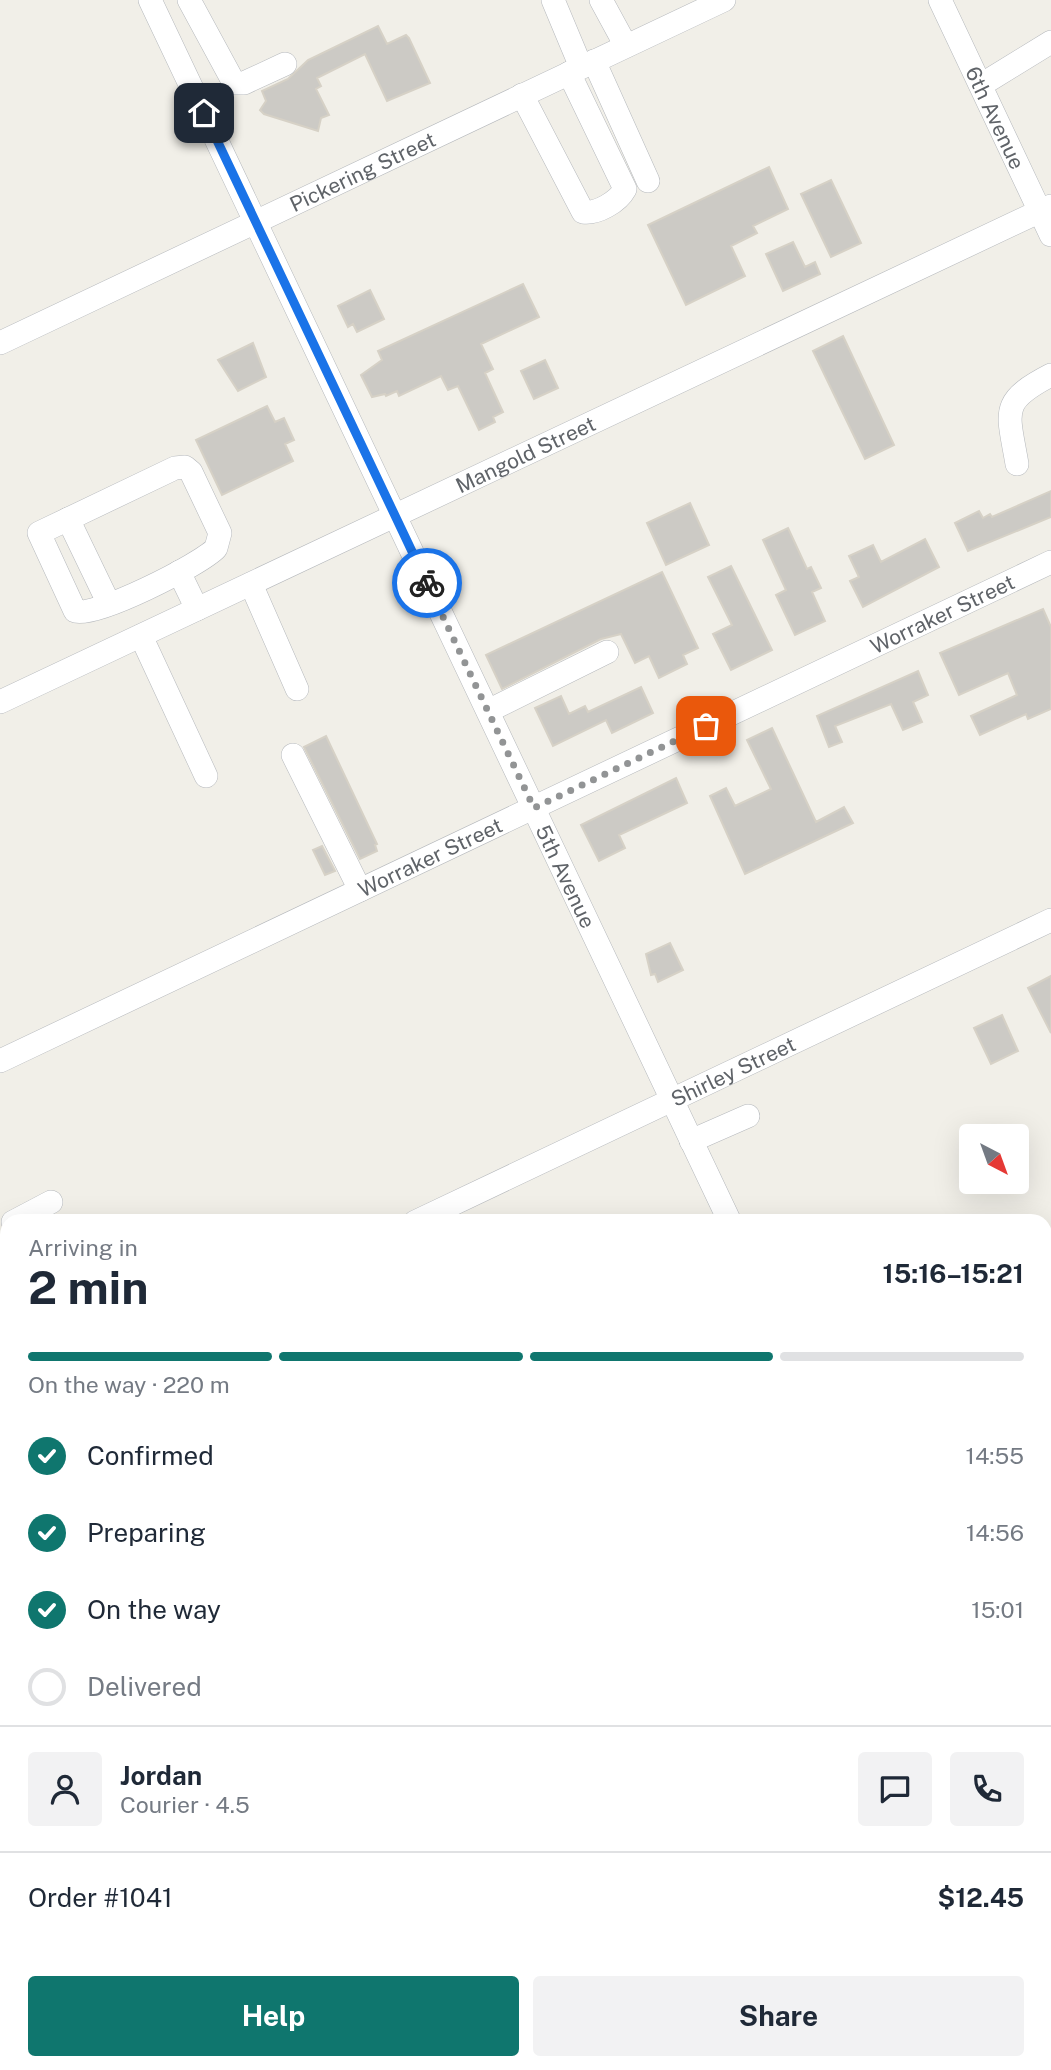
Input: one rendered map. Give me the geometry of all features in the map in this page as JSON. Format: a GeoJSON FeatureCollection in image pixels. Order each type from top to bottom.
{"type":"FeatureCollection","features":[{"type":"Feature","properties":{"kind":"street","name":"5th Avenue"},"geometry":{"type":"LineString","coordinates":[[150,0],[726,1214]]}},
{"type":"Feature","properties":{"kind":"street"},"geometry":{"type":"LineString","coordinates":[[188,0],[234,83],[244,83],[285,64]]}},
{"type":"Feature","properties":{"kind":"street"},"geometry":{"type":"LineString","coordinates":[[522,95],[583,212],[597,210],[614,202],[625,189],[582,67],[553,0]]}},
{"type":"Feature","properties":{"kind":"street"},"geometry":{"type":"LineString","coordinates":[[601,0],[626,46]]}},
{"type":"Feature","properties":{"kind":"street","name":"6th Avenue"},"geometry":{"type":"LineString","coordinates":[[940,0],[1046,209],[1051,234]]}},
{"type":"Feature","properties":{"kind":"street","name":"Pickering Street"},"geometry":{"type":"LineString","coordinates":[[0,342],[626,46],[709,3]]}},
{"type":"Feature","properties":{"kind":"street"},"geometry":{"type":"LineString","coordinates":[[981,85],[1051,42]]}},
{"type":"Feature","properties":{"kind":"street"},"geometry":{"type":"LineString","coordinates":[[582,67],[648,181]]}},
{"type":"Feature","properties":{"kind":"street"},"geometry":{"type":"LineString","coordinates":[[193,91],[228,75]]}},
{"type":"Feature","properties":{"kind":"street","name":"Mangold Street"},"geometry":{"type":"LineString","coordinates":[[0,702],[1046,209]]}},
{"type":"Feature","properties":{"kind":"street"},"geometry":{"type":"LineString","coordinates":[[1017,464],[1010,423],[1010,405],[1025,389],[1051,375]]}},
{"type":"Feature","properties":{"kind":"street"},"geometry":{"type":"LineString","coordinates":[[185,467],[191,472],[220,533],[219,541],[211,553],[179,572],[84,613],[71,607],[39,537],[42,530],[68,519],[176,468],[185,467]]}},
{"type":"Feature","properties":{"kind":"street"},"geometry":{"type":"LineString","coordinates":[[68,519],[118,600]]}},
{"type":"Feature","properties":{"kind":"street","name":"Worraker Street"},"geometry":{"type":"LineString","coordinates":[[0,1061],[1051,562]]}},
{"type":"Feature","properties":{"kind":"street"},"geometry":{"type":"LineString","coordinates":[[179,572],[197,609]]}},
{"type":"Feature","properties":{"kind":"street"},"geometry":{"type":"LineString","coordinates":[[251,584],[297,689]]}},
{"type":"Feature","properties":{"kind":"street"},"geometry":{"type":"LineString","coordinates":[[141,636],[206,776]]}},
{"type":"Feature","properties":{"kind":"street"},"geometry":{"type":"LineString","coordinates":[[488,711],[607,652]]}},
{"type":"Feature","properties":{"kind":"street"},"geometry":{"type":"LineString","coordinates":[[293,755],[360,890]]}},
{"type":"Feature","properties":{"kind":"street","name":"Shirley Street"},"geometry":{"type":"LineString","coordinates":[[432,1214],[1051,920]]}},
{"type":"Feature","properties":{"kind":"street"},"geometry":{"type":"LineString","coordinates":[[691,1141],[748,1116]]}},
{"type":"Feature","properties":{"kind":"street"},"geometry":{"type":"LineString","coordinates":[[28,1214],[51,1202]]}},
{"type":"Feature","properties":{"kind":"building"},"geometry":{"type":"Polygon","coordinates":[[[378,26],[387,44],[406,35],[409,38],[430,83],[387,101],[365,54],[317,78],[321,86],[316,89],[329,115],[321,118],[318,131],[264,114],[260,110],[266,101],[262,91],[288,79],[308,60],[378,26]]]}},
{"type":"Feature","properties":{"kind":"building"},"geometry":{"type":"Polygon","coordinates":[[[769,167],[788,209],[753,226],[757,233],[731,246],[745,276],[686,305],[648,225],[769,167]]]}},
{"type":"Feature","properties":{"kind":"building"},"geometry":{"type":"Polygon","coordinates":[[[831,180],[861,243],[831,257],[801,194],[831,180]]]}},
{"type":"Feature","properties":{"kind":"building"},"geometry":{"type":"Polygon","coordinates":[[[793,242],[805,267],[815,262],[820,274],[783,291],[766,254],[793,242]]]}},
{"type":"Feature","properties":{"kind":"building"},"geometry":{"type":"Polygon","coordinates":[[[523,284],[539,317],[481,344],[493,369],[485,373],[503,412],[493,417],[495,422],[479,430],[458,386],[448,390],[441,376],[399,396],[397,391],[386,396],[372,397],[361,375],[382,360],[378,351],[523,284]]]}},
{"type":"Feature","properties":{"kind":"building"},"geometry":{"type":"Polygon","coordinates":[[[370,290],[384,319],[357,332],[353,324],[348,327],[338,306],[370,290]]]}},
{"type":"Feature","properties":{"kind":"building"},"geometry":{"type":"Polygon","coordinates":[[[843,336],[894,445],[865,459],[813,351],[843,336]]]}},
{"type":"Feature","properties":{"kind":"building"},"geometry":{"type":"Polygon","coordinates":[[[253,343],[266,377],[238,391],[218,360],[253,343]]]}},
{"type":"Feature","properties":{"kind":"building"},"geometry":{"type":"Polygon","coordinates":[[[545,360],[558,388],[534,399],[521,371],[545,360]]]}},
{"type":"Feature","properties":{"kind":"building"},"geometry":{"type":"Polygon","coordinates":[[[267,406],[275,422],[284,418],[294,440],[285,444],[293,461],[222,495],[196,440],[267,406]]]}},
{"type":"Feature","properties":{"kind":"building"},"geometry":{"type":"Polygon","coordinates":[[[1051,491],[1051,517],[968,551],[955,523],[979,511],[983,518],[990,514],[992,517],[1051,491]]]}},
{"type":"Feature","properties":{"kind":"building"},"geometry":{"type":"Polygon","coordinates":[[[690,503],[709,545],[666,565],[647,523],[690,503]]]}},
{"type":"Feature","properties":{"kind":"building"},"geometry":{"type":"Polygon","coordinates":[[[788,528],[807,569],[811,567],[821,588],[812,592],[825,621],[795,635],[776,595],[786,590],[763,540],[788,528]]]}},
{"type":"Feature","properties":{"kind":"building"},"geometry":{"type":"Polygon","coordinates":[[[925,539],[939,567],[863,607],[850,581],[859,577],[849,556],[873,545],[881,562],[925,539]]]}},
{"type":"Feature","properties":{"kind":"building"},"geometry":{"type":"Polygon","coordinates":[[[731,566],[772,650],[731,670],[713,634],[732,625],[708,577],[731,566]]]}},
{"type":"Feature","properties":{"kind":"building"},"geometry":{"type":"Polygon","coordinates":[[[662,572],[698,648],[683,655],[687,664],[659,678],[649,656],[635,663],[621,634],[601,639],[502,689],[486,655],[662,572]]]}},
{"type":"Feature","properties":{"kind":"building"},"geometry":{"type":"Polygon","coordinates":[[[1043,609],[1051,627],[1051,709],[1028,719],[1026,714],[980,735],[971,716],[1017,695],[1008,673],[959,695],[940,653],[1043,609]]]}},
{"type":"Feature","properties":{"kind":"building"},"geometry":{"type":"Polygon","coordinates":[[[918,671],[928,695],[913,702],[922,722],[903,730],[891,704],[835,726],[842,742],[829,747],[817,716],[918,671]]]}},
{"type":"Feature","properties":{"kind":"building"},"geometry":{"type":"Polygon","coordinates":[[[641,687],[653,713],[612,733],[606,720],[553,746],[535,708],[561,696],[569,714],[585,706],[588,712],[641,687]]]}},
{"type":"Feature","properties":{"kind":"building"},"geometry":{"type":"Polygon","coordinates":[[[772,728],[816,822],[844,807],[853,823],[745,874],[710,796],[726,788],[735,806],[771,789],[747,740],[772,728]]]}},
{"type":"Feature","properties":{"kind":"building"},"geometry":{"type":"Polygon","coordinates":[[[326,736],[377,844],[377,851],[360,859],[304,747],[326,736]]]}},
{"type":"Feature","properties":{"kind":"building"},"geometry":{"type":"Polygon","coordinates":[[[676,778],[687,803],[619,835],[625,848],[599,861],[581,825],[676,778]]]}},
{"type":"Feature","properties":{"kind":"building"},"geometry":{"type":"Polygon","coordinates":[[[322,846],[335,871],[325,875],[313,850],[322,846]]]}},
{"type":"Feature","properties":{"kind":"building"},"geometry":{"type":"Polygon","coordinates":[[[670,943],[683,970],[658,982],[655,974],[651,975],[646,954],[670,943]]]}},
{"type":"Feature","properties":{"kind":"building"},"geometry":{"type":"Polygon","coordinates":[[[1051,976],[1051,1033],[1028,988],[1051,976]]]}},
{"type":"Feature","properties":{"kind":"building"},"geometry":{"type":"Polygon","coordinates":[[[1002,1015],[1018,1051],[991,1064],[974,1028],[1002,1015]]]}},
{"type":"Feature","properties":{"kind":"way so far"},"geometry":{"type":"LineString","coordinates":[[427,583],[534,808],[706,726]]}},
{"type":"Feature","properties":{"kind":"route"},"geometry":{"type":"LineString","coordinates":[[204,113],[427,583]]}}]}
